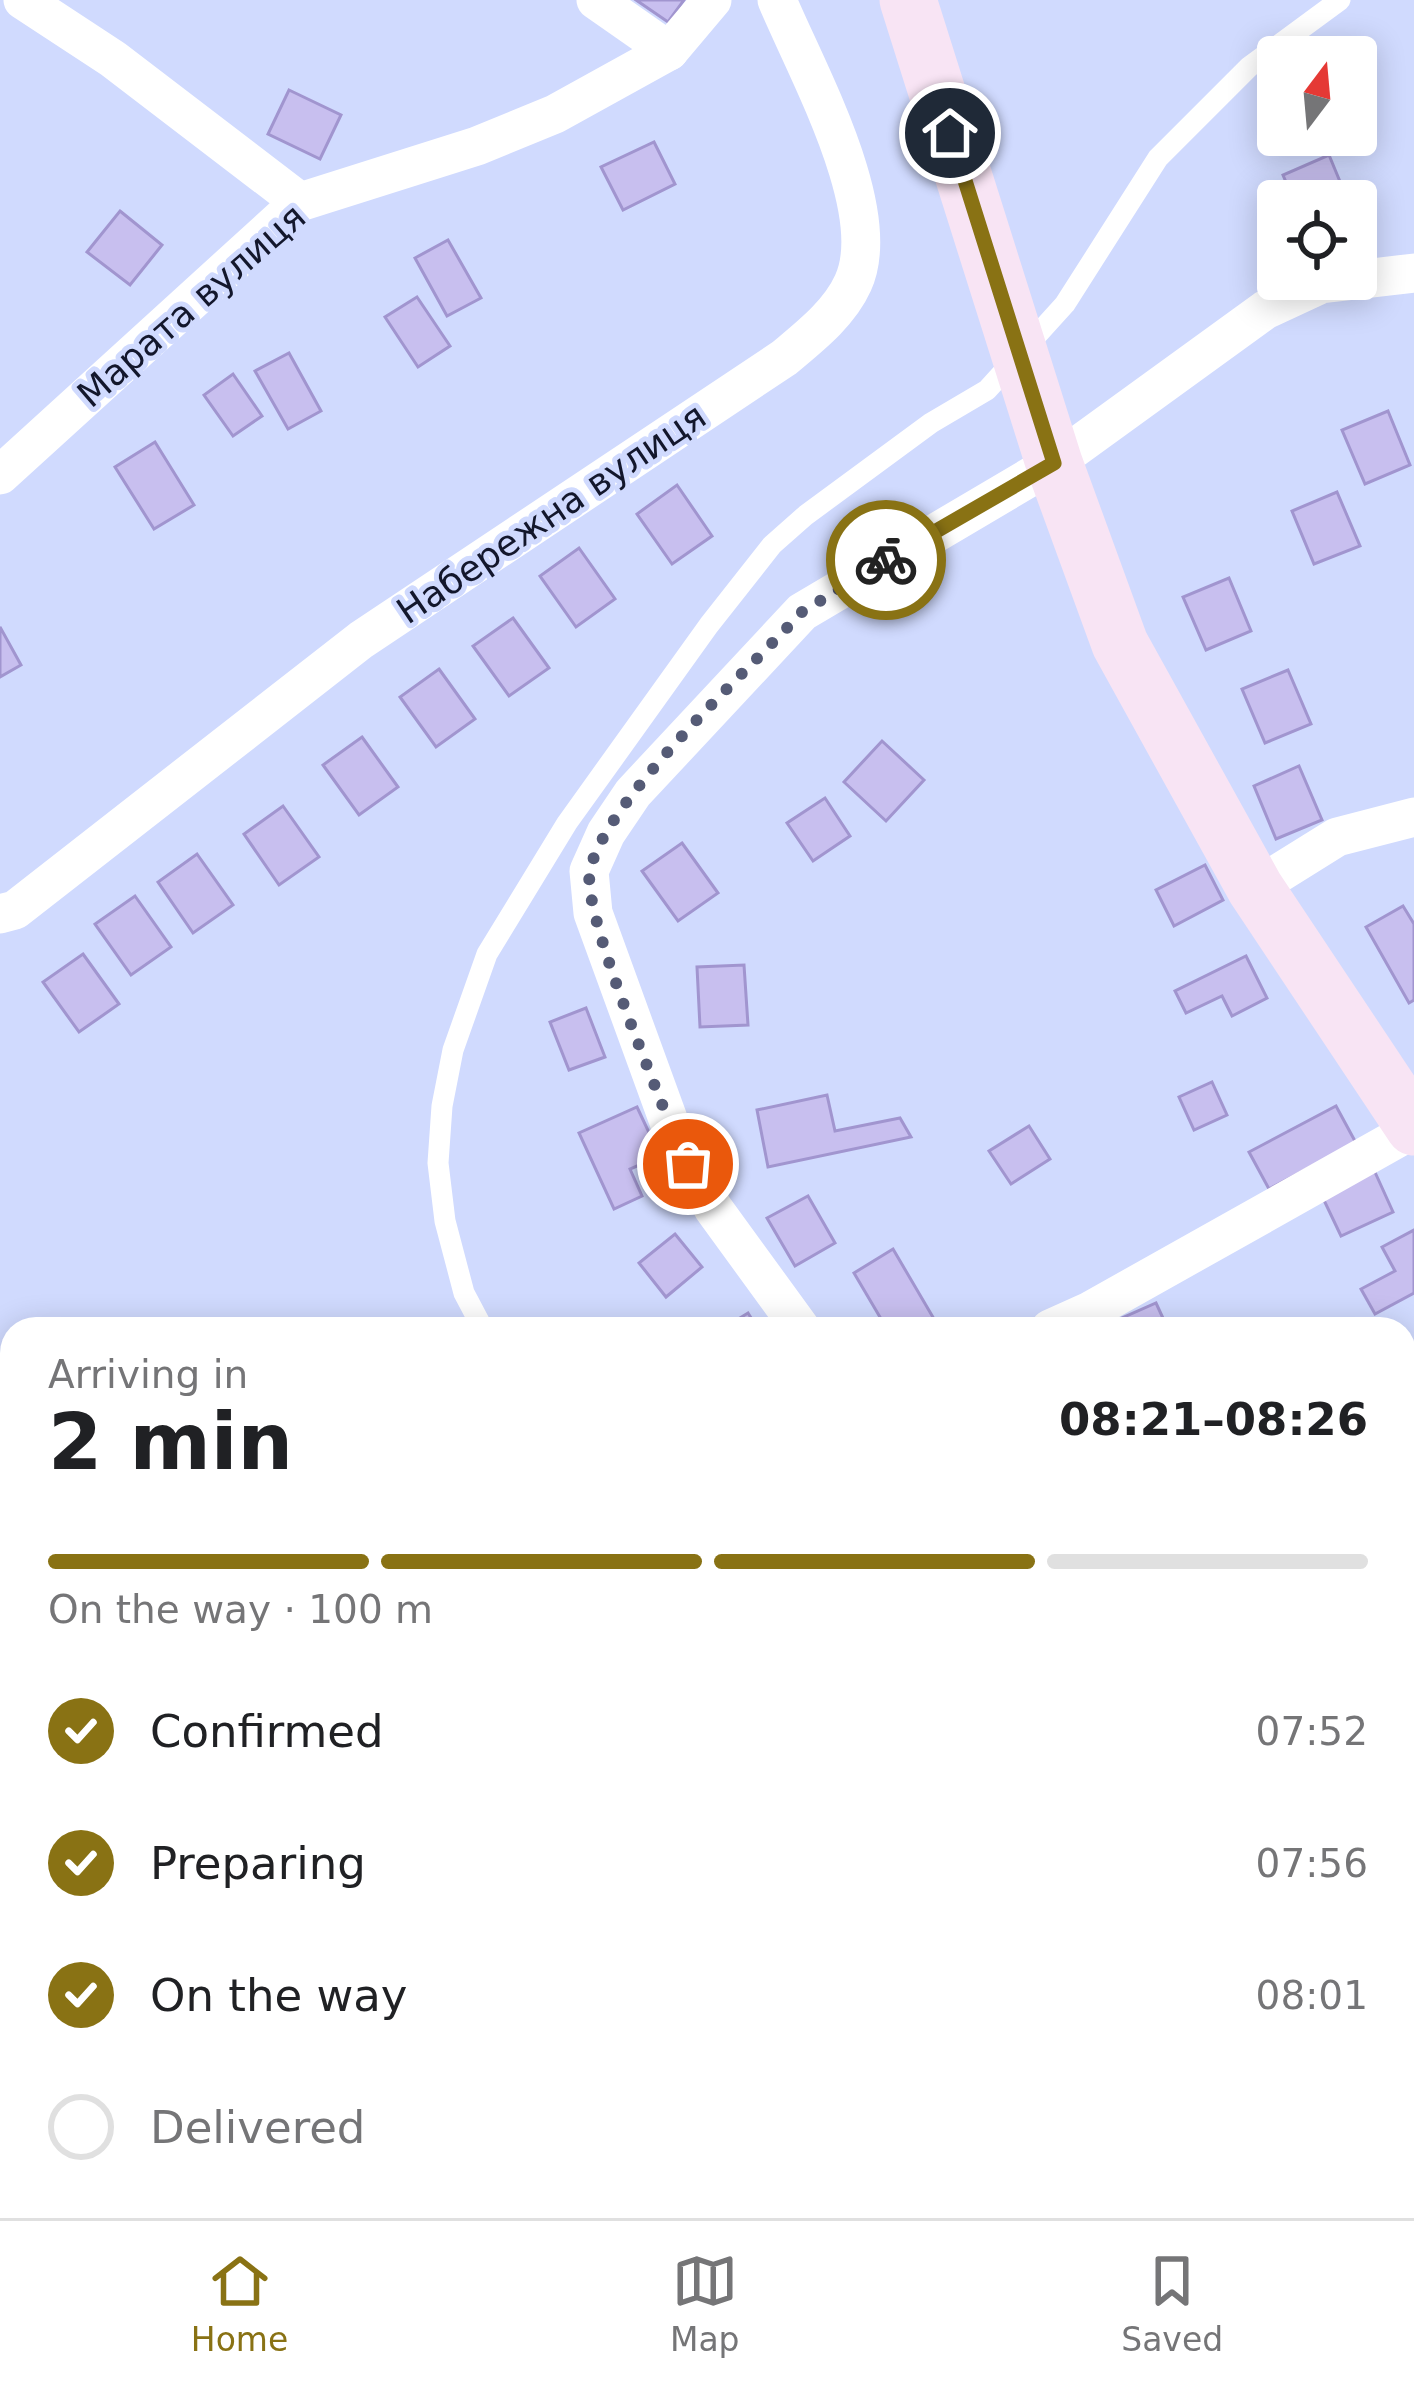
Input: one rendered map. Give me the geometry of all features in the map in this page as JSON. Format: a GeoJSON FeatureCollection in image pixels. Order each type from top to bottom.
{"type":"FeatureCollection","features":[{"type":"Feature","properties":{"kind":"street"},"geometry":{"type":"LineString","coordinates":[[23,0],[113,59],[300,202]]}},
{"type":"Feature","properties":{"kind":"street"},"geometry":{"type":"LineString","coordinates":[[596,0],[669,51]]}},
{"type":"Feature","properties":{"kind":"street","name":"Марата вулиця"},"geometry":{"type":"LineString","coordinates":[[0,475],[300,202],[478,146],[555,114],[669,51],[712,0]]}},
{"type":"Feature","properties":{"kind":"street","name":"Набережна вулиця"},"geometry":{"type":"LineString","coordinates":[[0,914],[15,910],[361,640],[784,358],[825,323],[854,282],[862,240],[856,190],[777,0]]}},
{"type":"Feature","properties":{"kind":"street"},"geometry":{"type":"LineString","coordinates":[[908,0],[1054,463],[1120,644],[1255,887],[1414,1128],[1077,1317]]}},
{"type":"Feature","properties":{"kind":"street"},"geometry":{"type":"LineString","coordinates":[[792,1317],[713,1208],[672,1130],[592,913],[590,871],[607,833],[633,793],[802,612],[1054,463],[1265,310],[1321,284],[1414,273]]}},
{"type":"Feature","properties":{"kind":"street"},"geometry":{"type":"LineString","coordinates":[[1255,887],[1337,837],[1414,817]]}},
{"type":"Feature","properties":{"kind":"lane"},"geometry":{"type":"LineString","coordinates":[[477,1317],[464,1293],[445,1221],[438,1163],[442,1106],[453,1049],[487,954],[567,824],[772,545],[931,423],[987,391],[1065,304],[1158,158],[1249,67],[1340,0]]}},
{"type":"Feature","properties":{"kind":"building"},"geometry":{"type":"Polygon","coordinates":[[[636,0],[684,0],[668,22],[636,0]]]}},
{"type":"Feature","properties":{"kind":"building"},"geometry":{"type":"Polygon","coordinates":[[[289,90],[341,115],[320,159],[268,134],[289,90]]]}},
{"type":"Feature","properties":{"kind":"building"},"geometry":{"type":"Polygon","coordinates":[[[654,142],[675,184],[623,210],[601,167],[654,142]]]}},
{"type":"Feature","properties":{"kind":"building"},"geometry":{"type":"Polygon","coordinates":[[[1329,156],[1339,180],[1285,180],[1283,175],[1329,156]]]}},
{"type":"Feature","properties":{"kind":"building"},"geometry":{"type":"Polygon","coordinates":[[[120,211],[162,245],[130,285],[87,252],[120,211]]]}},
{"type":"Feature","properties":{"kind":"building"},"geometry":{"type":"Polygon","coordinates":[[[448,240],[481,298],[447,316],[415,258],[448,240]]]}},
{"type":"Feature","properties":{"kind":"building"},"geometry":{"type":"Polygon","coordinates":[[[417,297],[450,346],[418,367],[385,317],[417,297]]]}},
{"type":"Feature","properties":{"kind":"building"},"geometry":{"type":"Polygon","coordinates":[[[289,353],[321,411],[288,429],[255,371],[289,353]]]}},
{"type":"Feature","properties":{"kind":"building"},"geometry":{"type":"Polygon","coordinates":[[[233,374],[262,416],[233,436],[204,395],[233,374]]]}},
{"type":"Feature","properties":{"kind":"building"},"geometry":{"type":"Polygon","coordinates":[[[1388,411],[1410,465],[1365,484],[1342,430],[1388,411]]]}},
{"type":"Feature","properties":{"kind":"building"},"geometry":{"type":"Polygon","coordinates":[[[155,442],[194,505],[154,529],[115,467],[155,442]]]}},
{"type":"Feature","properties":{"kind":"building"},"geometry":{"type":"Polygon","coordinates":[[[677,485],[712,536],[672,564],[637,514],[677,485]]]}},
{"type":"Feature","properties":{"kind":"building"},"geometry":{"type":"Polygon","coordinates":[[[1337,492],[1360,546],[1314,564],[1292,511],[1337,492]]]}},
{"type":"Feature","properties":{"kind":"building"},"geometry":{"type":"Polygon","coordinates":[[[579,548],[615,599],[576,627],[540,576],[579,548]]]}},
{"type":"Feature","properties":{"kind":"building"},"geometry":{"type":"Polygon","coordinates":[[[1229,578],[1251,631],[1206,650],[1183,597],[1229,578]]]}},
{"type":"Feature","properties":{"kind":"building"},"geometry":{"type":"Polygon","coordinates":[[[513,618],[549,668],[509,696],[473,646],[513,618]]]}},
{"type":"Feature","properties":{"kind":"building"},"geometry":{"type":"Polygon","coordinates":[[[0,627],[21,665],[0,677],[0,627]]]}},
{"type":"Feature","properties":{"kind":"building"},"geometry":{"type":"Polygon","coordinates":[[[439,669],[475,719],[436,747],[400,697],[439,669]]]}},
{"type":"Feature","properties":{"kind":"building"},"geometry":{"type":"Polygon","coordinates":[[[1288,670],[1311,724],[1265,743],[1242,689],[1288,670]]]}},
{"type":"Feature","properties":{"kind":"building"},"geometry":{"type":"Polygon","coordinates":[[[362,737],[398,787],[359,815],[323,765],[362,737]]]}},
{"type":"Feature","properties":{"kind":"building"},"geometry":{"type":"Polygon","coordinates":[[[882,741],[924,780],[886,821],[844,782],[882,741]]]}},
{"type":"Feature","properties":{"kind":"building"},"geometry":{"type":"Polygon","coordinates":[[[1299,766],[1322,820],[1276,839],[1254,786],[1299,766]]]}},
{"type":"Feature","properties":{"kind":"building"},"geometry":{"type":"Polygon","coordinates":[[[825,798],[850,836],[813,861],[787,823],[825,798]]]}},
{"type":"Feature","properties":{"kind":"building"},"geometry":{"type":"Polygon","coordinates":[[[283,806],[319,857],[279,885],[244,834],[283,806]]]}},
{"type":"Feature","properties":{"kind":"building"},"geometry":{"type":"Polygon","coordinates":[[[682,843],[718,893],[678,921],[642,871],[682,843]]]}},
{"type":"Feature","properties":{"kind":"building"},"geometry":{"type":"Polygon","coordinates":[[[197,854],[233,905],[193,933],[158,882],[197,854]]]}},
{"type":"Feature","properties":{"kind":"building"},"geometry":{"type":"Polygon","coordinates":[[[1205,865],[1223,900],[1174,926],[1156,890],[1205,865]]]}},
{"type":"Feature","properties":{"kind":"building"},"geometry":{"type":"Polygon","coordinates":[[[135,896],[171,947],[131,975],[95,924],[135,896]]]}},
{"type":"Feature","properties":{"kind":"building"},"geometry":{"type":"Polygon","coordinates":[[[1403,906],[1414,924],[1414,1000],[1409,1003],[1366,927],[1403,906]]]}},
{"type":"Feature","properties":{"kind":"building"},"geometry":{"type":"Polygon","coordinates":[[[83,954],[119,1004],[79,1032],[43,982],[83,954]]]}},
{"type":"Feature","properties":{"kind":"building"},"geometry":{"type":"Polygon","coordinates":[[[1246,956],[1267,998],[1232,1016],[1222,996],[1186,1013],[1175,991],[1246,956]]]}},
{"type":"Feature","properties":{"kind":"building"},"geometry":{"type":"Polygon","coordinates":[[[744,965],[748,1025],[700,1027],[697,967],[744,965]]]}},
{"type":"Feature","properties":{"kind":"building"},"geometry":{"type":"Polygon","coordinates":[[[586,1008],[605,1057],[569,1070],[550,1022],[586,1008]]]}},
{"type":"Feature","properties":{"kind":"building"},"geometry":{"type":"Polygon","coordinates":[[[1212,1082],[1227,1115],[1194,1130],[1179,1097],[1212,1082]]]}},
{"type":"Feature","properties":{"kind":"building"},"geometry":{"type":"Polygon","coordinates":[[[827,1095],[835,1131],[900,1118],[911,1137],[768,1167],[757,1110],[827,1095]]]}},
{"type":"Feature","properties":{"kind":"building"},"geometry":{"type":"Polygon","coordinates":[[[1336,1106],[1356,1143],[1269,1189],[1249,1152],[1336,1106]]]}},
{"type":"Feature","properties":{"kind":"building"},"geometry":{"type":"Polygon","coordinates":[[[637,1107],[660,1156],[630,1169],[642,1196],[614,1209],[579,1133],[637,1107]]]}},
{"type":"Feature","properties":{"kind":"building"},"geometry":{"type":"Polygon","coordinates":[[[1029,1126],[1050,1159],[1011,1184],[989,1151],[1029,1126]]]}},
{"type":"Feature","properties":{"kind":"building"},"geometry":{"type":"Polygon","coordinates":[[[1374,1170],[1393,1212],[1341,1236],[1321,1194],[1374,1170]]]}},
{"type":"Feature","properties":{"kind":"building"},"geometry":{"type":"Polygon","coordinates":[[[808,1196],[835,1243],[795,1266],[767,1218],[808,1196]]]}},
{"type":"Feature","properties":{"kind":"building"},"geometry":{"type":"Polygon","coordinates":[[[1414,1230],[1414,1293],[1375,1314],[1361,1289],[1395,1271],[1382,1247],[1414,1230]]]}},
{"type":"Feature","properties":{"kind":"building"},"geometry":{"type":"Polygon","coordinates":[[[675,1234],[702,1267],[666,1297],[639,1263],[675,1234]]]}},
{"type":"Feature","properties":{"kind":"building"},"geometry":{"type":"Polygon","coordinates":[[[893,1249],[933,1317],[880,1317],[854,1273],[893,1249]]]}},
{"type":"Feature","properties":{"kind":"building"},"geometry":{"type":"Polygon","coordinates":[[[1156,1303],[1162,1317],[1124,1317],[1156,1303]]]}},
{"type":"Feature","properties":{"kind":"way so far"},"geometry":{"type":"LineString","coordinates":[[688,1164],[592,913],[590,871],[633,793],[802,612],[886,560]]}},
{"type":"Feature","properties":{"kind":"route"},"geometry":{"type":"LineString","coordinates":[[886,560],[1054,463],[950,133]]}}]}
